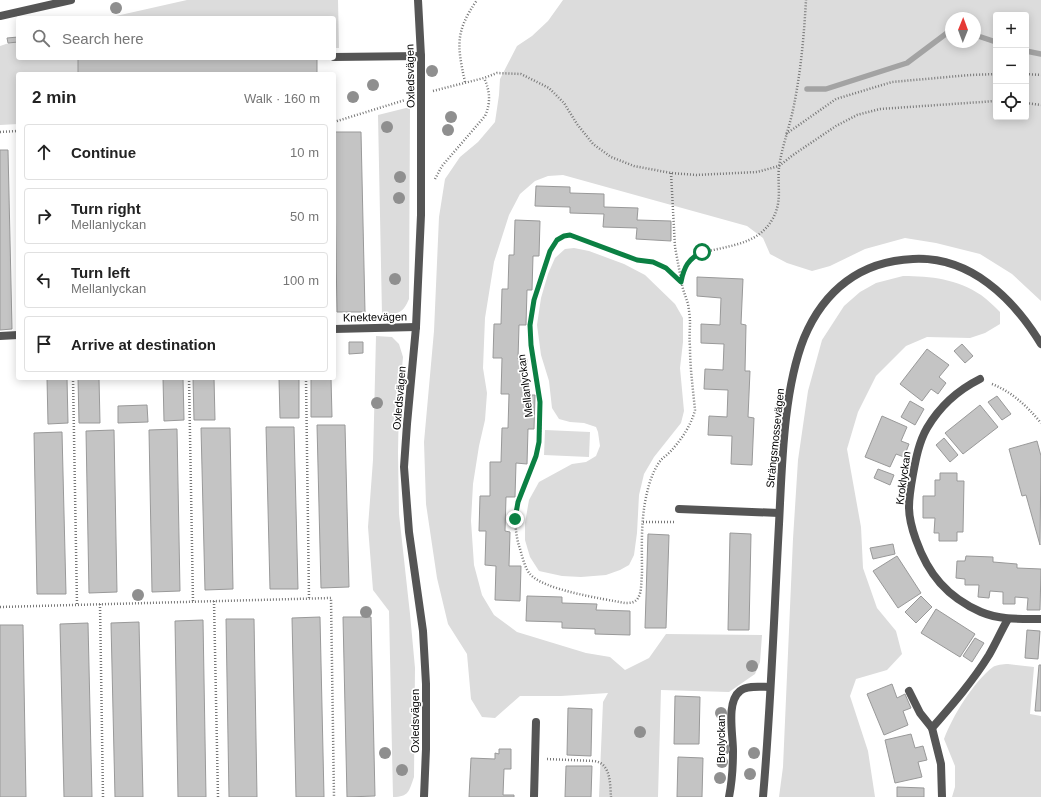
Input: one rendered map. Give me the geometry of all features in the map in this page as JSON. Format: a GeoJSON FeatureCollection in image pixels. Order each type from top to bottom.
{"type":"FeatureCollection","features":[{"type":"Feature","properties":{"kind":"street"},"geometry":{"type":"LineString","coordinates":[[0,16],[71,0]]}},
{"type":"Feature","properties":{"kind":"street","name":"Oxledsvägen"},"geometry":{"type":"LineString","coordinates":[[418,0],[421,56],[420,268],[404,467],[409,532],[423,632],[426,676],[426,749],[424,797]]}},
{"type":"Feature","properties":{"kind":"street"},"geometry":{"type":"LineString","coordinates":[[336,57],[421,56]]}},
{"type":"Feature","properties":{"kind":"street","name":"Strängsmossevägen"},"geometry":{"type":"LineString","coordinates":[[763,797],[779,513],[787,413],[797,360],[804,338],[812,322],[835,292],[862,270],[881,263],[902,259],[939,260],[954,265],[988,282],[1020,314],[1041,344]]}},
{"type":"Feature","properties":{"kind":"street","name":"Knektevägen"},"geometry":{"type":"LineString","coordinates":[[336,329],[416,327]]}},
{"type":"Feature","properties":{"kind":"street"},"geometry":{"type":"LineString","coordinates":[[0,336],[16,335]]}},
{"type":"Feature","properties":{"kind":"street","name":"Kroklyckan"},"geometry":{"type":"LineString","coordinates":[[980,379],[966,386],[952,397],[938,412],[920,440],[909,495],[911,526],[930,571],[937,581],[950,592],[969,605],[992,616],[1008,619],[1041,619]]}},
{"type":"Feature","properties":{"kind":"street"},"geometry":{"type":"LineString","coordinates":[[679,509],[779,513]]}},
{"type":"Feature","properties":{"kind":"street"},"geometry":{"type":"LineString","coordinates":[[932,728],[952,705],[976,673],[989,654],[1008,619]]}},
{"type":"Feature","properties":{"kind":"street","name":"Brolyckan"},"geometry":{"type":"LineString","coordinates":[[729,797],[732,780],[733,750],[731,716],[733,701],[740,690],[748,687],[770,687]]}},
{"type":"Feature","properties":{"kind":"street"},"geometry":{"type":"LineString","coordinates":[[909,691],[920,713],[932,728],[941,764],[942,797]]}},
{"type":"Feature","properties":{"kind":"street"},"geometry":{"type":"LineString","coordinates":[[534,797],[536,722]]}},
{"type":"Feature","properties":{"kind":"path"},"geometry":{"type":"LineString","coordinates":[[465,82],[458,46],[461,29],[477,0]]}},
{"type":"Feature","properties":{"kind":"path"},"geometry":{"type":"LineString","coordinates":[[681,282],[683,272],[693,257],[702,252],[741,244],[753,239],[772,221],[778,209],[779,166],[794,107],[798,84],[806,0]]}},
{"type":"Feature","properties":{"kind":"path"},"geometry":{"type":"LineString","coordinates":[[429,93],[497,73],[521,74],[534,79],[549,88],[564,103],[577,124],[593,144],[611,157],[634,166],[671,173],[696,175],[757,172],[779,166],[836,126],[857,115],[880,109],[993,101]]}},
{"type":"Feature","properties":{"kind":"path"},"geometry":{"type":"LineString","coordinates":[[786,135],[836,99],[892,82],[993,74]]}},
{"type":"Feature","properties":{"kind":"path"},"geometry":{"type":"LineString","coordinates":[[1029,74],[1041,75]]}},
{"type":"Feature","properties":{"kind":"path"},"geometry":{"type":"LineString","coordinates":[[421,202],[442,166],[485,116],[488,109],[490,94],[484,78]]}},
{"type":"Feature","properties":{"kind":"path"},"geometry":{"type":"LineString","coordinates":[[336,121],[405,100]]}},
{"type":"Feature","properties":{"kind":"path"},"geometry":{"type":"LineString","coordinates":[[1029,103],[1041,105]]}},
{"type":"Feature","properties":{"kind":"path"},"geometry":{"type":"LineString","coordinates":[[0,132],[16,131]]}},
{"type":"Feature","properties":{"kind":"path"},"geometry":{"type":"LineString","coordinates":[[671,173],[675,247],[681,282],[688,304],[690,322],[690,345],[695,410],[693,419],[688,428],[669,453],[661,460],[655,471],[646,498],[644,522],[678,522]]}},
{"type":"Feature","properties":{"kind":"path","name":"Mellanlyckan"},"geometry":{"type":"LineString","coordinates":[[644,522],[640,594],[638,599],[633,603],[625,603],[555,587],[538,580],[530,574],[523,559],[516,536],[515,519],[518,502],[536,456],[539,442],[540,402],[531,345],[530,325],[534,300],[550,251],[557,240],[564,236],[570,235],[637,260],[653,262],[666,268],[681,282]]}},
{"type":"Feature","properties":{"kind":"path"},"geometry":{"type":"LineString","coordinates":[[980,379],[1009,392],[1018,399],[1041,423]]}},
{"type":"Feature","properties":{"kind":"path"},"geometry":{"type":"LineString","coordinates":[[73,380],[78,605]]}},
{"type":"Feature","properties":{"kind":"path"},"geometry":{"type":"LineString","coordinates":[[189,380],[193,602]]}},
{"type":"Feature","properties":{"kind":"path"},"geometry":{"type":"LineString","coordinates":[[306,380],[309,599]]}},
{"type":"Feature","properties":{"kind":"path"},"geometry":{"type":"LineString","coordinates":[[0,607],[331,598],[334,797]]}},
{"type":"Feature","properties":{"kind":"path"},"geometry":{"type":"LineString","coordinates":[[214,601],[218,797]]}},
{"type":"Feature","properties":{"kind":"path"},"geometry":{"type":"LineString","coordinates":[[100,604],[103,797]]}},
{"type":"Feature","properties":{"kind":"path"},"geometry":{"type":"LineString","coordinates":[[535,758],[594,761],[601,763],[609,775],[610,797]]}},
{"type":"Feature","properties":{"kind":"shaded area"},"geometry":{"type":"Polygon","coordinates":[[[187,0],[338,0],[339,48],[336,48],[336,16],[116,16],[187,0]]]}},
{"type":"Feature","properties":{"kind":"shaded area"},"geometry":{"type":"Polygon","coordinates":[[[563,0],[1041,0],[1041,301],[1012,274],[980,254],[936,243],[905,238],[865,249],[830,266],[812,271],[787,263],[770,254],[763,238],[747,226],[563,175],[548,176],[535,181],[520,194],[509,215],[494,262],[485,318],[483,368],[487,393],[485,420],[473,484],[471,521],[474,565],[482,595],[494,615],[517,632],[586,653],[610,657],[625,670],[649,658],[666,634],[762,635],[760,662],[755,674],[729,692],[661,690],[658,797],[599,797],[603,702],[608,693],[561,696],[520,696],[495,718],[482,717],[471,699],[467,654],[448,624],[437,578],[426,504],[424,442],[434,331],[439,217],[445,179],[460,157],[478,142],[495,122],[500,79],[517,46],[532,36],[548,21],[563,0]]]}},
{"type":"Feature","properties":{"kind":"shaded area"},"geometry":{"type":"Polygon","coordinates":[[[16,41],[16,60],[78,60],[78,72],[16,72],[16,124],[0,125],[0,46],[16,41]]]}},
{"type":"Feature","properties":{"kind":"shaded area"},"geometry":{"type":"Polygon","coordinates":[[[410,107],[409,299],[402,311],[382,315],[378,115],[410,107]]]}},
{"type":"Feature","properties":{"kind":"shaded area"},"geometry":{"type":"Polygon","coordinates":[[[574,248],[589,251],[624,264],[645,275],[675,304],[683,318],[683,342],[680,368],[684,411],[681,423],[654,457],[644,474],[639,495],[634,555],[629,565],[620,570],[606,575],[581,577],[562,576],[539,571],[530,557],[525,540],[525,523],[529,500],[539,482],[572,464],[586,462],[596,456],[600,446],[596,427],[584,423],[570,422],[559,419],[552,408],[549,381],[541,355],[537,325],[541,298],[548,274],[555,258],[565,249],[574,248]]]}},
{"type":"Feature","properties":{"kind":"shaded area"},"geometry":{"type":"Polygon","coordinates":[[[903,276],[934,278],[963,285],[984,297],[1000,312],[1000,324],[985,333],[970,338],[927,337],[906,346],[876,376],[858,412],[847,449],[861,527],[863,568],[877,608],[896,631],[902,654],[887,670],[856,679],[850,696],[868,751],[875,797],[779,797],[783,767],[798,460],[808,391],[822,340],[844,306],[860,292],[876,283],[903,276]]]}},
{"type":"Feature","properties":{"kind":"shaded area"},"geometry":{"type":"Polygon","coordinates":[[[376,336],[392,337],[399,344],[403,357],[399,402],[399,514],[415,668],[414,777],[408,792],[398,797],[393,797],[389,611],[373,590],[368,527],[373,460],[376,336]]]}},
{"type":"Feature","properties":{"kind":"shaded area"},"geometry":{"type":"Polygon","coordinates":[[[545,430],[590,432],[589,457],[544,455],[545,430]]]}},
{"type":"Feature","properties":{"kind":"shaded area"},"geometry":{"type":"Polygon","coordinates":[[[1008,664],[1034,667],[1030,714],[1041,716],[1041,797],[952,797],[955,787],[955,766],[944,739],[958,710],[978,681],[993,667],[1008,664]]]}},
{"type":"Feature","properties":{"kind":"building"},"geometry":{"type":"Polygon","coordinates":[[[16,37],[16,42],[8,43],[7,38],[16,37]]]}},
{"type":"Feature","properties":{"kind":"building"},"geometry":{"type":"Polygon","coordinates":[[[78,60],[317,60],[317,72],[78,72],[78,60]]]}},
{"type":"Feature","properties":{"kind":"building"},"geometry":{"type":"Polygon","coordinates":[[[336,132],[361,132],[365,312],[337,312],[336,132]]]}},
{"type":"Feature","properties":{"kind":"building"},"geometry":{"type":"Polygon","coordinates":[[[0,150],[8,150],[12,329],[0,330],[0,150]]]}},
{"type":"Feature","properties":{"kind":"building"},"geometry":{"type":"Polygon","coordinates":[[[536,186],[570,187],[570,193],[604,194],[604,207],[638,208],[637,220],[671,221],[671,241],[636,239],[637,228],[603,227],[604,214],[570,213],[570,207],[535,206],[536,186]]]}},
{"type":"Feature","properties":{"kind":"building"},"geometry":{"type":"Polygon","coordinates":[[[515,220],[540,221],[539,256],[533,256],[532,290],[527,290],[526,325],[519,325],[518,359],[527,359],[526,395],[535,395],[534,429],[528,429],[527,464],[516,463],[515,497],[506,497],[505,531],[510,532],[509,566],[521,566],[520,601],[495,600],[496,566],[485,565],[486,531],[479,531],[480,496],[490,496],[490,462],[501,462],[502,428],[508,428],[509,394],[501,394],[502,358],[493,358],[494,324],[501,324],[502,289],[508,289],[509,255],[514,255],[515,220]]]}},
{"type":"Feature","properties":{"kind":"building"},"geometry":{"type":"Polygon","coordinates":[[[697,277],[743,279],[741,324],[746,325],[745,371],[750,371],[748,417],[754,418],[752,465],[731,464],[732,436],[708,435],[709,416],[727,417],[728,390],[704,389],[705,369],[723,370],[724,344],[701,343],[701,324],[720,325],[721,298],[697,296],[697,277]]]}},
{"type":"Feature","properties":{"kind":"building"},"geometry":{"type":"Polygon","coordinates":[[[349,342],[363,342],[363,353],[349,354],[349,342]]]}},
{"type":"Feature","properties":{"kind":"building"},"geometry":{"type":"Polygon","coordinates":[[[962,344],[973,356],[965,363],[954,351],[962,344]]]}},
{"type":"Feature","properties":{"kind":"building"},"geometry":{"type":"Polygon","coordinates":[[[927,349],[949,365],[939,377],[946,383],[938,394],[931,389],[922,401],[900,384],[927,349]]]}},
{"type":"Feature","properties":{"kind":"building"},"geometry":{"type":"Polygon","coordinates":[[[47,380],[67,380],[68,423],[48,424],[47,380]]]}},
{"type":"Feature","properties":{"kind":"building"},"geometry":{"type":"Polygon","coordinates":[[[78,380],[99,380],[100,423],[79,423],[78,380]]]}},
{"type":"Feature","properties":{"kind":"building"},"geometry":{"type":"Polygon","coordinates":[[[163,380],[183,380],[184,420],[164,421],[163,380]]]}},
{"type":"Feature","properties":{"kind":"building"},"geometry":{"type":"Polygon","coordinates":[[[193,380],[214,380],[215,420],[194,420],[193,380]]]}},
{"type":"Feature","properties":{"kind":"building"},"geometry":{"type":"Polygon","coordinates":[[[279,380],[299,380],[299,418],[280,418],[279,380]]]}},
{"type":"Feature","properties":{"kind":"building"},"geometry":{"type":"Polygon","coordinates":[[[311,380],[331,380],[332,417],[311,417],[311,380]]]}},
{"type":"Feature","properties":{"kind":"building"},"geometry":{"type":"Polygon","coordinates":[[[997,396],[1011,414],[1002,420],[988,402],[997,396]]]}},
{"type":"Feature","properties":{"kind":"building"},"geometry":{"type":"Polygon","coordinates":[[[910,401],[924,409],[915,425],[901,417],[910,401]]]}},
{"type":"Feature","properties":{"kind":"building"},"geometry":{"type":"Polygon","coordinates":[[[147,405],[148,422],[118,423],[118,406],[147,405]]]}},
{"type":"Feature","properties":{"kind":"building"},"geometry":{"type":"Polygon","coordinates":[[[980,405],[998,427],[963,454],[945,433],[980,405]]]}},
{"type":"Feature","properties":{"kind":"building"},"geometry":{"type":"Polygon","coordinates":[[[882,416],[907,427],[901,441],[909,444],[904,457],[896,454],[890,467],[865,457],[882,416]]]}},
{"type":"Feature","properties":{"kind":"building"},"geometry":{"type":"Polygon","coordinates":[[[317,425],[345,425],[349,587],[321,588],[317,425]]]}},
{"type":"Feature","properties":{"kind":"building"},"geometry":{"type":"Polygon","coordinates":[[[266,427],[294,427],[298,589],[270,589],[266,427]]]}},
{"type":"Feature","properties":{"kind":"building"},"geometry":{"type":"Polygon","coordinates":[[[201,428],[230,428],[233,589],[205,590],[201,428]]]}},
{"type":"Feature","properties":{"kind":"building"},"geometry":{"type":"Polygon","coordinates":[[[177,429],[180,591],[152,592],[149,430],[177,429]]]}},
{"type":"Feature","properties":{"kind":"building"},"geometry":{"type":"Polygon","coordinates":[[[114,430],[117,592],[89,593],[86,431],[114,430]]]}},
{"type":"Feature","properties":{"kind":"building"},"geometry":{"type":"Polygon","coordinates":[[[62,432],[66,594],[37,594],[34,433],[62,432]]]}},
{"type":"Feature","properties":{"kind":"building"},"geometry":{"type":"Polygon","coordinates":[[[944,438],[958,455],[950,462],[936,445],[944,438]]]}},
{"type":"Feature","properties":{"kind":"building"},"geometry":{"type":"Polygon","coordinates":[[[1037,441],[1041,456],[1040,545],[1026,495],[1022,496],[1009,449],[1037,441]]]}},
{"type":"Feature","properties":{"kind":"building"},"geometry":{"type":"Polygon","coordinates":[[[878,469],[894,475],[890,485],[874,478],[878,469]]]}},
{"type":"Feature","properties":{"kind":"building"},"geometry":{"type":"Polygon","coordinates":[[[940,473],[957,473],[957,481],[964,481],[963,532],[957,532],[957,541],[939,541],[939,533],[934,533],[935,518],[923,518],[923,496],[935,496],[935,480],[940,480],[940,473]]]}},
{"type":"Feature","properties":{"kind":"building"},"geometry":{"type":"Polygon","coordinates":[[[730,533],[751,534],[749,630],[728,630],[730,533]]]}},
{"type":"Feature","properties":{"kind":"building"},"geometry":{"type":"Polygon","coordinates":[[[648,534],[669,535],[666,628],[645,628],[648,534]]]}},
{"type":"Feature","properties":{"kind":"building"},"geometry":{"type":"Polygon","coordinates":[[[893,544],[895,554],[873,559],[870,548],[893,544]]]}},
{"type":"Feature","properties":{"kind":"building"},"geometry":{"type":"Polygon","coordinates":[[[897,556],[921,593],[898,608],[873,571],[897,556]]]}},
{"type":"Feature","properties":{"kind":"building"},"geometry":{"type":"Polygon","coordinates":[[[966,556],[993,557],[993,562],[1017,564],[1017,568],[1041,569],[1040,610],[1027,610],[1028,598],[1015,597],[1015,604],[1003,604],[1003,592],[990,591],[989,598],[978,597],[979,585],[965,585],[965,579],[956,578],[957,561],[965,561],[966,556]]]}},
{"type":"Feature","properties":{"kind":"building"},"geometry":{"type":"Polygon","coordinates":[[[527,596],[562,597],[562,603],[597,604],[596,610],[630,611],[630,635],[595,634],[595,629],[562,628],[562,622],[526,621],[527,596]]]}},
{"type":"Feature","properties":{"kind":"building"},"geometry":{"type":"Polygon","coordinates":[[[921,596],[932,607],[916,623],[905,612],[921,596]]]}},
{"type":"Feature","properties":{"kind":"building"},"geometry":{"type":"Polygon","coordinates":[[[936,609],[975,634],[960,657],[921,633],[936,609]]]}},
{"type":"Feature","properties":{"kind":"building"},"geometry":{"type":"Polygon","coordinates":[[[320,617],[324,797],[296,797],[292,618],[320,617]]]}},
{"type":"Feature","properties":{"kind":"building"},"geometry":{"type":"Polygon","coordinates":[[[343,617],[371,617],[375,796],[347,797],[343,617]]]}},
{"type":"Feature","properties":{"kind":"building"},"geometry":{"type":"Polygon","coordinates":[[[226,619],[254,619],[257,797],[229,797],[226,619]]]}},
{"type":"Feature","properties":{"kind":"building"},"geometry":{"type":"Polygon","coordinates":[[[203,620],[206,797],[178,797],[175,621],[203,620]]]}},
{"type":"Feature","properties":{"kind":"building"},"geometry":{"type":"Polygon","coordinates":[[[139,622],[143,797],[115,797],[111,623],[139,622]]]}},
{"type":"Feature","properties":{"kind":"building"},"geometry":{"type":"Polygon","coordinates":[[[88,623],[92,797],[64,797],[60,624],[88,623]]]}},
{"type":"Feature","properties":{"kind":"building"},"geometry":{"type":"Polygon","coordinates":[[[0,625],[23,625],[26,797],[0,797],[0,625]]]}},
{"type":"Feature","properties":{"kind":"building"},"geometry":{"type":"Polygon","coordinates":[[[1027,630],[1040,631],[1038,659],[1025,658],[1027,630]]]}},
{"type":"Feature","properties":{"kind":"building"},"geometry":{"type":"Polygon","coordinates":[[[975,638],[984,643],[972,662],[963,656],[975,638]]]}},
{"type":"Feature","properties":{"kind":"building"},"geometry":{"type":"Polygon","coordinates":[[[1039,665],[1041,665],[1041,711],[1035,711],[1039,665]]]}},
{"type":"Feature","properties":{"kind":"building"},"geometry":{"type":"Polygon","coordinates":[[[892,684],[897,698],[905,694],[911,708],[903,711],[908,725],[884,735],[867,694],[892,684]]]}},
{"type":"Feature","properties":{"kind":"building"},"geometry":{"type":"Polygon","coordinates":[[[675,696],[700,697],[699,744],[674,744],[675,696]]]}},
{"type":"Feature","properties":{"kind":"building"},"geometry":{"type":"Polygon","coordinates":[[[568,708],[592,709],[591,756],[567,755],[568,708]]]}},
{"type":"Feature","properties":{"kind":"building"},"geometry":{"type":"Polygon","coordinates":[[[911,734],[915,748],[923,746],[927,760],[918,762],[922,777],[895,783],[885,740],[911,734]]]}},
{"type":"Feature","properties":{"kind":"building"},"geometry":{"type":"Polygon","coordinates":[[[499,749],[511,749],[511,769],[504,769],[503,795],[514,795],[514,797],[469,797],[471,758],[495,759],[495,753],[499,754],[499,749]]]}},
{"type":"Feature","properties":{"kind":"building"},"geometry":{"type":"Polygon","coordinates":[[[678,757],[703,758],[702,797],[677,797],[678,757]]]}},
{"type":"Feature","properties":{"kind":"building"},"geometry":{"type":"Polygon","coordinates":[[[566,766],[592,766],[591,797],[565,797],[566,766]]]}},
{"type":"Feature","properties":{"kind":"building"},"geometry":{"type":"Polygon","coordinates":[[[897,787],[924,788],[924,797],[897,797],[897,787]]]}},
{"type":"Feature","properties":{"kind":"waterway"},"geometry":{"type":"LineString","coordinates":[[807,89],[826,89],[907,63],[945,34]]}},
{"type":"Feature","properties":{"kind":"waterway"},"geometry":{"type":"LineString","coordinates":[[981,37],[993,41]]}},
{"type":"Feature","properties":{"kind":"waterway"},"geometry":{"type":"LineString","coordinates":[[1029,52],[1041,54]]}},
{"type":"Feature","properties":{"kind":"route"},"geometry":{"type":"LineString","coordinates":[[515,519],[518,502],[536,456],[539,442],[540,402],[531,345],[530,325],[534,300],[550,251],[557,240],[564,236],[570,235],[637,260],[653,262],[666,268],[681,282],[683,272],[688,262],[702,252]]}}]}
